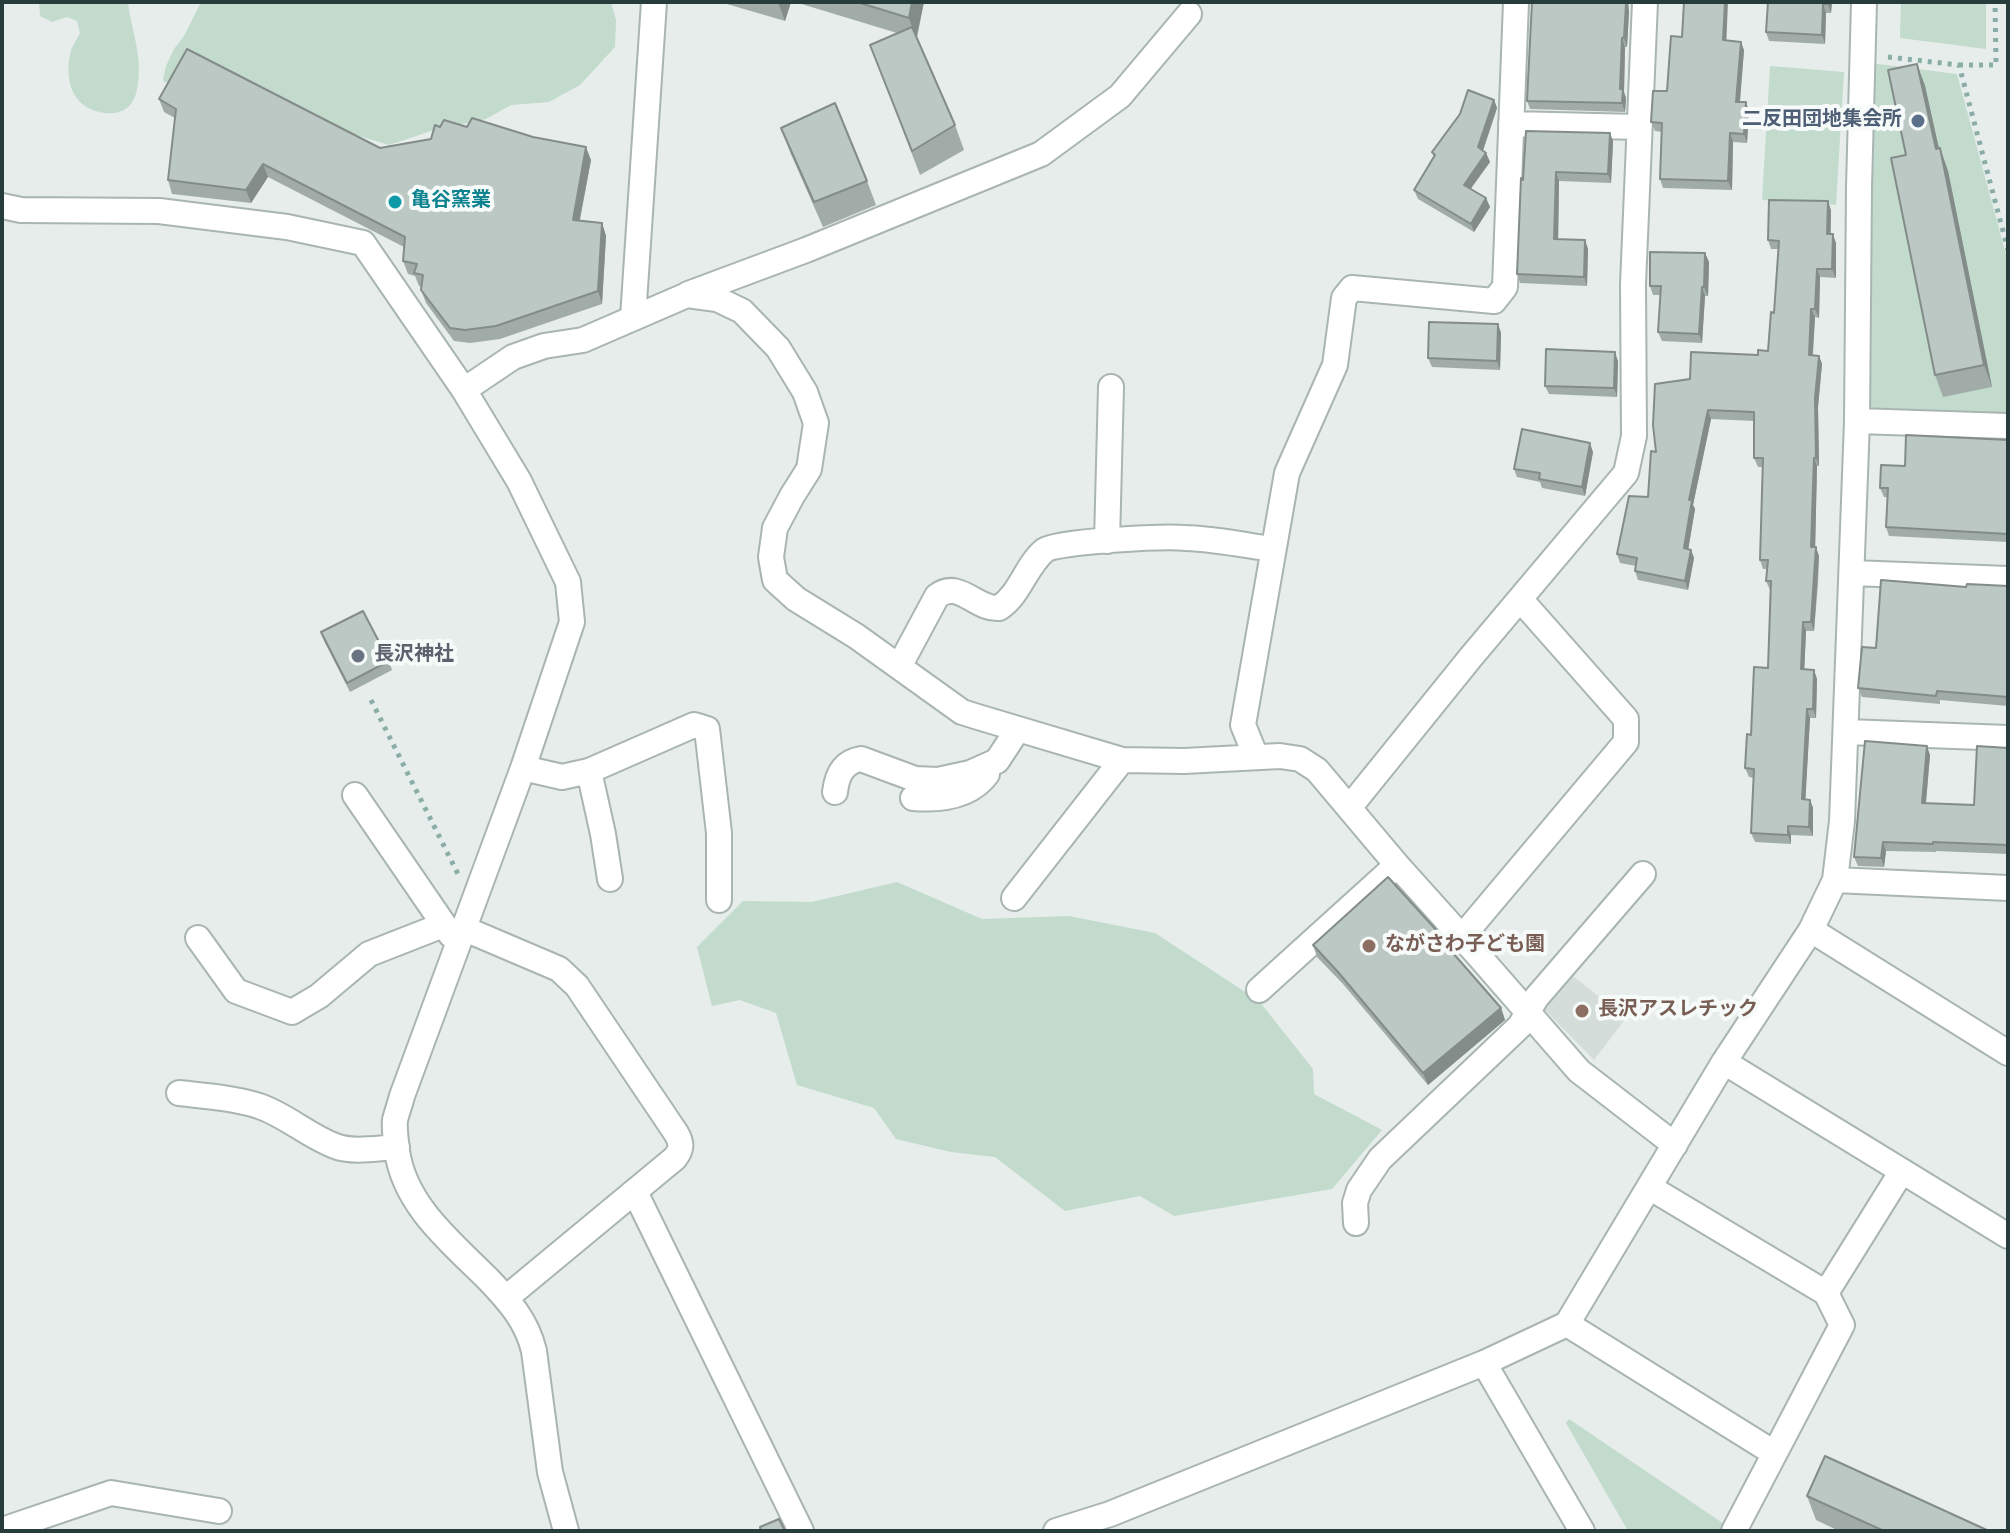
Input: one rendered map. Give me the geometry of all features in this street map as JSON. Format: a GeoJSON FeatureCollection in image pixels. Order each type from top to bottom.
{"type":"FeatureCollection","features":[{"type":"Feature","properties":{"kind":"street"},"geometry":{"type":"LineString","coordinates":[[633,318],[654,2]]}},
{"type":"Feature","properties":{"kind":"street"},"geometry":{"type":"LineString","coordinates":[[1256,757],[1243,725],[1272,549],[1287,473],[1335,365],[1344,298],[1352,288],[1494,301],[1505,287],[1516,2]]}},
{"type":"Feature","properties":{"kind":"street"},"geometry":{"type":"LineString","coordinates":[[1349,808],[1626,473],[1634,436],[1633,284],[1645,2]]}},
{"type":"Feature","properties":{"kind":"street"},"geometry":{"type":"LineString","coordinates":[[1056,1531],[1110,1514],[1484,1363],[1567,1324],[1724,1062],[1811,930],[1835,880],[1842,821],[1857,421],[1864,2]]}},
{"type":"Feature","properties":{"kind":"street"},"geometry":{"type":"LineString","coordinates":[[464,390],[513,357],[544,346],[583,340],[687,295],[1041,154],[1120,96],[1189,14]]}},
{"type":"Feature","properties":{"kind":"street"},"geometry":{"type":"LineString","coordinates":[[1511,124],[1639,127]]}},
{"type":"Feature","properties":{"kind":"street"},"geometry":{"type":"LineString","coordinates":[[2,206],[21,210],[159,211],[287,227],[363,243],[464,390],[519,481],[568,582],[572,622],[474,905],[456,933],[402,1096],[394,1133],[398,1160],[409,1190],[418,1204],[506,1298],[530,1334],[550,1472],[566,1531]]}},
{"type":"Feature","properties":{"kind":"street"},"geometry":{"type":"LineString","coordinates":[[687,295],[717,299],[742,311],[778,348],[805,392],[816,423],[809,469],[775,528],[771,557],[775,580],[796,599],[900,665],[962,712],[1122,760],[1290,757],[1309,764],[1579,1071],[1675,1145]]}},
{"type":"Feature","properties":{"kind":"street"},"geometry":{"type":"LineString","coordinates":[[1107,541],[1111,387]]}},
{"type":"Feature","properties":{"kind":"street"},"geometry":{"type":"LineString","coordinates":[[1857,421],[2008,426]]}},
{"type":"Feature","properties":{"kind":"street"},"geometry":{"type":"LineString","coordinates":[[900,665],[942,592],[959,591],[989,608],[999,608],[1045,550],[1061,545],[1185,537],[1272,549]]}},
{"type":"Feature","properties":{"kind":"street"},"geometry":{"type":"LineString","coordinates":[[1852,573],[2008,579]]}},
{"type":"Feature","properties":{"kind":"street"},"geometry":{"type":"LineString","coordinates":[[1462,937],[1626,742],[1626,719],[1520,599]]}},
{"type":"Feature","properties":{"kind":"street"},"geometry":{"type":"LineString","coordinates":[[523,768],[562,777],[589,771],[694,725],[707,729],[719,833],[719,900]]}},
{"type":"Feature","properties":{"kind":"street"},"geometry":{"type":"LineString","coordinates":[[913,798],[941,798],[968,790],[982,781],[1018,729]]}},
{"type":"Feature","properties":{"kind":"street"},"geometry":{"type":"LineString","coordinates":[[1847,732],[2008,738]]}},
{"type":"Feature","properties":{"kind":"street"},"geometry":{"type":"LineString","coordinates":[[835,792],[840,771],[855,760],[861,759],[925,780],[970,773],[997,761]]}},
{"type":"Feature","properties":{"kind":"street"},"geometry":{"type":"LineString","coordinates":[[1014,898],[1122,760]]}},
{"type":"Feature","properties":{"kind":"street"},"geometry":{"type":"LineString","coordinates":[[589,771],[610,879]]}},
{"type":"Feature","properties":{"kind":"street"},"geometry":{"type":"LineString","coordinates":[[355,795],[456,933]]}},
{"type":"Feature","properties":{"kind":"street"},"geometry":{"type":"LineString","coordinates":[[1259,990],[1397,865]]}},
{"type":"Feature","properties":{"kind":"street"},"geometry":{"type":"LineString","coordinates":[[1356,1223],[1355,1203],[1359,1190],[1380,1159],[1520,1026],[1527,1011],[1575,951],[1643,874]]}},
{"type":"Feature","properties":{"kind":"street"},"geometry":{"type":"LineString","coordinates":[[1835,880],[2008,888]]}},
{"type":"Feature","properties":{"kind":"street"},"geometry":{"type":"LineString","coordinates":[[1811,930],[2008,1053]]}},
{"type":"Feature","properties":{"kind":"street"},"geometry":{"type":"LineString","coordinates":[[198,938],[236,991],[292,1012],[319,996],[369,954],[456,933],[559,969],[569,976],[682,1145],[675,1158],[506,1298]]}},
{"type":"Feature","properties":{"kind":"street"},"geometry":{"type":"LineString","coordinates":[[1724,1062],[2008,1236]]}},
{"type":"Feature","properties":{"kind":"street"},"geometry":{"type":"LineString","coordinates":[[179,1093],[232,1099],[258,1106],[278,1113],[333,1145],[346,1149],[397,1147]]}},
{"type":"Feature","properties":{"kind":"street"},"geometry":{"type":"LineString","coordinates":[[1826,1293],[1902,1171]]}},
{"type":"Feature","properties":{"kind":"street"},"geometry":{"type":"LineString","coordinates":[[1649,1187],[1826,1293],[1842,1325],[1734,1531]]}},
{"type":"Feature","properties":{"kind":"street"},"geometry":{"type":"LineString","coordinates":[[635,1192],[801,1531]]}},
{"type":"Feature","properties":{"kind":"street"},"geometry":{"type":"LineString","coordinates":[[1567,1324],[1774,1453]]}},
{"type":"Feature","properties":{"kind":"street"},"geometry":{"type":"LineString","coordinates":[[1484,1363],[1582,1531]]}},
{"type":"Feature","properties":{"kind":"street"},"geometry":{"type":"LineString","coordinates":[[2,1530],[111,1493],[219,1511]]}},
{"type":"Feature","properties":{"kind":"path"},"geometry":{"type":"LineString","coordinates":[[1863,55],[1959,65],[1996,65],[1995,2]]}},
{"type":"Feature","properties":{"kind":"path"},"geometry":{"type":"LineString","coordinates":[[1959,65],[2008,250]]}},
{"type":"Feature","properties":{"kind":"path"},"geometry":{"type":"LineString","coordinates":[[371,700],[474,905]]}},
{"type":"Feature","properties":{"kind":"shaded area","name":"長沢アスレチック"},"geometry":{"type":"Polygon","coordinates":[[[1568,972],[1626,1018],[1594,1060],[1539,1004],[1568,972]]]}},
{"type":"Feature","properties":{"kind":"green space"},"geometry":{"type":"Polygon","coordinates":[[[39,2],[128,2],[139,71],[136,94],[130,105],[117,112],[102,113],[81,103],[71,88],[68,71],[71,52],[80,33],[77,21],[67,17],[52,22],[40,16],[39,2]]]}},
{"type":"Feature","properties":{"kind":"green space"},"geometry":{"type":"Polygon","coordinates":[[[201,2],[611,2],[616,20],[615,47],[580,85],[549,102],[511,105],[486,119],[431,131],[389,145],[333,128],[185,62],[164,82],[166,66],[201,2]]]}},
{"type":"Feature","properties":{"kind":"green space"},"geometry":{"type":"Polygon","coordinates":[[[1901,2],[1986,2],[1986,49],[1900,38],[1901,2]]]}},
{"type":"Feature","properties":{"kind":"green space"},"geometry":{"type":"Polygon","coordinates":[[[1870,63],[1957,74],[2008,262],[2008,420],[1865,411],[1870,63]]]}},
{"type":"Feature","properties":{"kind":"green space"},"geometry":{"type":"Polygon","coordinates":[[[1770,66],[1844,72],[1836,205],[1762,200],[1770,66]]]}},
{"type":"Feature","properties":{"kind":"green space"},"geometry":{"type":"Polygon","coordinates":[[[897,882],[982,919],[1069,916],[1155,933],[1259,1001],[1313,1069],[1314,1094],[1382,1130],[1332,1189],[1174,1216],[1140,1196],[1065,1211],[995,1157],[951,1152],[896,1139],[874,1108],[797,1085],[776,1013],[740,1000],[712,1006],[697,947],[743,901],[812,902],[897,882]]]}},
{"type":"Feature","properties":{"kind":"green space"},"geometry":{"type":"Polygon","coordinates":[[[1569,1419],[1724,1524],[1721,1531],[1628,1531],[1566,1423],[1569,1419]]]}},
{"type":"Feature","properties":{"kind":"building"},"geometry":{"type":"Polygon","coordinates":[[[857,2],[912,2],[909,18],[857,2]]]}},
{"type":"Feature","properties":{"kind":"building"},"geometry":{"type":"Polygon","coordinates":[[[1532,2],[1626,3],[1622,38],[1622,103],[1527,101],[1532,2]]]}},
{"type":"Feature","properties":{"kind":"building"},"geometry":{"type":"Polygon","coordinates":[[[1684,2],[1725,2],[1723,40],[1741,42],[1736,102],[1746,102],[1744,134],[1730,133],[1728,181],[1660,179],[1662,123],[1651,122],[1653,91],[1667,91],[1671,36],[1682,37],[1684,2]]]}},
{"type":"Feature","properties":{"kind":"building"},"geometry":{"type":"Polygon","coordinates":[[[1768,2],[1828,2],[1823,4],[1822,35],[1766,32],[1768,2]]]}},
{"type":"Feature","properties":{"kind":"building"},"geometry":{"type":"Polygon","coordinates":[[[912,27],[955,125],[912,151],[870,45],[912,27]]]}},
{"type":"Feature","properties":{"kind":"building","name":"亀谷窯業"},"geometry":{"type":"Polygon","coordinates":[[[187,49],[380,148],[431,139],[435,125],[440,127],[444,120],[467,127],[472,118],[533,137],[586,147],[573,220],[602,223],[598,291],[496,326],[465,330],[450,328],[421,290],[423,275],[414,273],[417,264],[403,261],[405,237],[263,164],[246,190],[168,180],[176,109],[159,99],[187,49]]]}},
{"type":"Feature","properties":{"kind":"building"},"geometry":{"type":"Polygon","coordinates":[[[1917,64],[1936,149],[1940,148],[1984,365],[1935,375],[1891,158],[1906,155],[1888,70],[1917,64]]]}},
{"type":"Feature","properties":{"kind":"building"},"geometry":{"type":"Polygon","coordinates":[[[1468,90],[1494,100],[1478,147],[1486,153],[1464,185],[1486,198],[1471,224],[1414,190],[1435,155],[1432,152],[1460,114],[1468,90]]]}},
{"type":"Feature","properties":{"kind":"building"},"geometry":{"type":"Polygon","coordinates":[[[835,103],[867,181],[814,202],[781,128],[835,103]]]}},
{"type":"Feature","properties":{"kind":"building"},"geometry":{"type":"Polygon","coordinates":[[[1526,131],[1610,133],[1608,174],[1556,172],[1554,239],[1585,240],[1584,277],[1517,274],[1526,131]]]}},
{"type":"Feature","properties":{"kind":"building"},"geometry":{"type":"Polygon","coordinates":[[[1769,200],[1828,201],[1827,234],[1833,234],[1832,269],[1817,269],[1809,355],[1819,356],[1811,547],[1816,547],[1811,622],[1803,622],[1801,669],[1814,670],[1813,709],[1807,709],[1802,799],[1810,800],[1809,827],[1788,826],[1788,835],[1751,833],[1754,769],[1745,768],[1747,734],[1751,735],[1754,667],[1768,668],[1771,581],[1766,581],[1768,560],[1760,560],[1763,458],[1754,458],[1754,412],[1708,410],[1689,500],[1692,500],[1684,548],[1691,550],[1685,581],[1635,571],[1637,558],[1617,554],[1629,496],[1648,497],[1651,451],[1656,452],[1653,425],[1655,384],[1690,379],[1691,352],[1758,355],[1758,350],[1768,351],[1779,241],[1768,240],[1769,200]]]}},
{"type":"Feature","properties":{"kind":"building"},"geometry":{"type":"Polygon","coordinates":[[[1650,252],[1705,253],[1699,334],[1658,332],[1661,286],[1650,286],[1650,252]]]}},
{"type":"Feature","properties":{"kind":"building"},"geometry":{"type":"Polygon","coordinates":[[[1429,322],[1498,324],[1497,361],[1428,358],[1429,322]]]}},
{"type":"Feature","properties":{"kind":"building"},"geometry":{"type":"Polygon","coordinates":[[[1546,349],[1615,352],[1614,388],[1545,386],[1546,349]]]}},
{"type":"Feature","properties":{"kind":"building"},"geometry":{"type":"Polygon","coordinates":[[[1522,429],[1590,443],[1582,487],[1539,479],[1540,473],[1514,469],[1522,429]]]}},
{"type":"Feature","properties":{"kind":"building"},"geometry":{"type":"Polygon","coordinates":[[[1906,435],[2008,440],[2008,534],[1886,527],[1888,488],[1880,488],[1881,465],[1905,466],[1906,435]]]}},
{"type":"Feature","properties":{"kind":"building"},"geometry":{"type":"Polygon","coordinates":[[[1881,580],[1966,587],[1967,584],[2008,586],[2008,697],[1937,691],[1936,696],[1858,688],[1862,647],[1876,648],[1881,580]]]}},
{"type":"Feature","properties":{"kind":"building","name":"長沢神社"},"geometry":{"type":"Polygon","coordinates":[[[363,611],[389,661],[347,683],[321,632],[363,611]]]}},
{"type":"Feature","properties":{"kind":"building"},"geometry":{"type":"Polygon","coordinates":[[[1865,741],[1927,746],[1922,803],[1974,805],[1977,746],[2008,748],[2008,845],[1883,842],[1881,858],[1854,857],[1865,741]]]}},
{"type":"Feature","properties":{"kind":"building"},"geometry":{"type":"Polygon","coordinates":[[[1388,877],[1501,1008],[1423,1073],[1313,945],[1388,877]]]}},
{"type":"Feature","properties":{"kind":"building"},"geometry":{"type":"Polygon","coordinates":[[[1825,1456],[1989,1531],[1884,1531],[1807,1496],[1825,1456]]]}},
{"type":"Feature","properties":{"kind":"building"},"geometry":{"type":"Polygon","coordinates":[[[779,1519],[785,1531],[761,1531],[760,1527],[779,1519]]]}},
{"type":"Feature","properties":{"kind":"place","name":"二反田団地集会所"},"geometry":{"type":"Point","coordinates":[1918,121]}},
{"type":"Feature","properties":{"kind":"place","name":"亀谷窯業"},"geometry":{"type":"Point","coordinates":[395,202]}},
{"type":"Feature","properties":{"kind":"place","name":"長沢神社"},"geometry":{"type":"Point","coordinates":[358,656]}},
{"type":"Feature","properties":{"kind":"place","name":"ながさわ子ども園"},"geometry":{"type":"Point","coordinates":[1369,946]}},
{"type":"Feature","properties":{"kind":"place","name":"長沢アスレチック"},"geometry":{"type":"Point","coordinates":[1582,1011]}}]}
